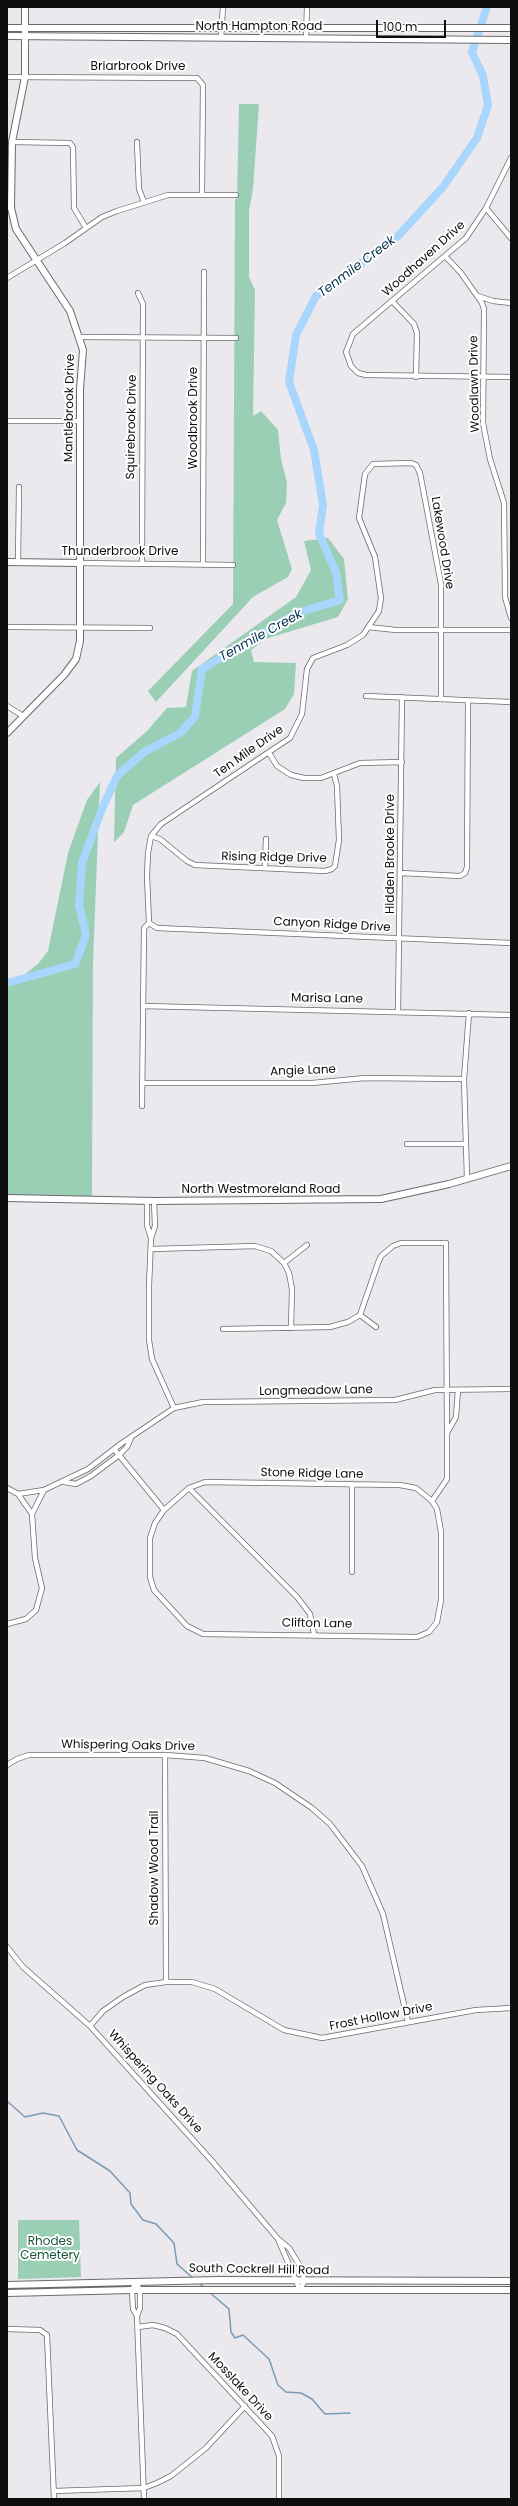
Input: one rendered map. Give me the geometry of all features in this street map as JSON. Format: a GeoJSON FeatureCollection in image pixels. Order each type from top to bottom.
{"type":"FeatureCollection","features":[{"type":"Feature","properties":{"kind":"main road","name":"Mantlebrook Drive"},"geometry":{"type":"LineString","coordinates":[[7,733],[22,716],[64,675],[76,659],[80,640],[80,421],[83,350],[70,311],[38,260],[16,229],[11,208],[12,142],[25,77],[25,7]]}},
{"type":"Feature","properties":{"kind":"main road","name":"North Hampton Road"},"geometry":{"type":"LineString","coordinates":[[7,28],[511,28]]}},
{"type":"Feature","properties":{"kind":"main road","name":"North Hampton Road"},"geometry":{"type":"LineString","coordinates":[[7,36],[511,40]]}},
{"type":"Feature","properties":{"kind":"main road","name":"Thunderbrook Drive"},"geometry":{"type":"LineString","coordinates":[[7,562],[80,563]]}},
{"type":"Feature","properties":{"kind":"main road","name":"North Westmoreland Road"},"geometry":{"type":"LineString","coordinates":[[7,1198],[151,1201],[381,1199],[511,1166]]}},
{"type":"Feature","properties":{"kind":"main road","name":"South Cockrell Hill Road"},"geometry":{"type":"LineString","coordinates":[[7,2285],[179,2280],[297,2282],[511,2281]]}},
{"type":"Feature","properties":{"kind":"main road","name":"South Cockrell Hill Road"},"geometry":{"type":"LineString","coordinates":[[7,2293],[132,2290],[511,2290]]}},
{"type":"Feature","properties":{"kind":"street"},"geometry":{"type":"LineString","coordinates":[[221,37],[223,7]]}},
{"type":"Feature","properties":{"kind":"street"},"geometry":{"type":"LineString","coordinates":[[306,38],[307,7]]}},
{"type":"Feature","properties":{"kind":"street","name":"Briarbrook Drive"},"geometry":{"type":"LineString","coordinates":[[7,77],[197,78],[203,85],[202,194]]}},
{"type":"Feature","properties":{"kind":"street"},"geometry":{"type":"LineString","coordinates":[[12,142],[70,143],[73,147],[74,208],[86,228]]}},
{"type":"Feature","properties":{"kind":"street"},"geometry":{"type":"LineString","coordinates":[[137,142],[139,189],[144,202]]}},
{"type":"Feature","properties":{"kind":"street","name":"Woodhaven Drive"},"geometry":{"type":"LineString","coordinates":[[416,377],[366,375],[358,373],[348,360],[346,352],[349,343],[354,334],[466,238],[486,208],[511,158]]}},
{"type":"Feature","properties":{"kind":"street"},"geometry":{"type":"LineString","coordinates":[[7,278],[38,260],[102,217],[168,195],[236,195]]}},
{"type":"Feature","properties":{"kind":"street"},"geometry":{"type":"LineString","coordinates":[[486,208],[511,238]]}},
{"type":"Feature","properties":{"kind":"street","name":"Woodlawn Drive"},"geometry":{"type":"LineString","coordinates":[[445,256],[461,273],[484,309],[484,432],[504,502],[505,597],[511,618]]}},
{"type":"Feature","properties":{"kind":"street","name":"Woodbrook Drive"},"geometry":{"type":"LineString","coordinates":[[203,563],[204,272]]}},
{"type":"Feature","properties":{"kind":"street","name":"Squirebrook Drive"},"geometry":{"type":"LineString","coordinates":[[138,293],[143,304],[142,563]]}},
{"type":"Feature","properties":{"kind":"street"},"geometry":{"type":"LineString","coordinates":[[477,296],[492,302],[511,303]]}},
{"type":"Feature","properties":{"kind":"street"},"geometry":{"type":"LineString","coordinates":[[392,301],[414,324],[417,333],[416,377],[511,377]]}},
{"type":"Feature","properties":{"kind":"street"},"geometry":{"type":"LineString","coordinates":[[79,337],[236,338]]}},
{"type":"Feature","properties":{"kind":"street"},"geometry":{"type":"LineString","coordinates":[[7,421],[80,421]]}},
{"type":"Feature","properties":{"kind":"street","name":"Lakewood Drive"},"geometry":{"type":"LineString","coordinates":[[362,489],[365,474],[373,464],[390,462],[416,465],[420,473],[441,584],[441,698]]}},
{"type":"Feature","properties":{"kind":"street"},"geometry":{"type":"LineString","coordinates":[[18,562],[19,487]]}},
{"type":"Feature","properties":{"kind":"street","name":"Ten Mile Drive"},"geometry":{"type":"LineString","coordinates":[[151,836],[160,824],[290,738],[299,723],[307,669],[313,658],[347,645],[363,635],[379,611],[381,598],[375,557],[358,518],[362,489]]}},
{"type":"Feature","properties":{"kind":"street","name":"Thunderbrook Drive"},"geometry":{"type":"LineString","coordinates":[[80,563],[203,563],[233,565]]}},
{"type":"Feature","properties":{"kind":"street"},"geometry":{"type":"LineString","coordinates":[[7,627],[150,628]]}},
{"type":"Feature","properties":{"kind":"street"},"geometry":{"type":"LineString","coordinates":[[368,627],[396,630],[511,630]]}},
{"type":"Feature","properties":{"kind":"street"},"geometry":{"type":"LineString","coordinates":[[366,696],[511,702]]}},
{"type":"Feature","properties":{"kind":"street","name":"Hidden Brooke Drive"},"geometry":{"type":"LineString","coordinates":[[398,1011],[401,938],[402,697]]}},
{"type":"Feature","properties":{"kind":"street"},"geometry":{"type":"LineString","coordinates":[[401,873],[460,876],[465,873],[467,867],[468,700]]}},
{"type":"Feature","properties":{"kind":"street"},"geometry":{"type":"LineString","coordinates":[[7,706],[22,716]]}},
{"type":"Feature","properties":{"kind":"street"},"geometry":{"type":"LineString","coordinates":[[269,753],[277,766],[291,775],[304,778],[321,778],[360,763],[402,762]]}},
{"type":"Feature","properties":{"kind":"street","name":"Rising Ridge Drive"},"geometry":{"type":"LineString","coordinates":[[151,836],[160,839],[187,861],[195,865],[325,871],[335,866],[339,840],[337,786],[334,774]]}},
{"type":"Feature","properties":{"kind":"street"},"geometry":{"type":"LineString","coordinates":[[142,1106],[144,928],[151,925],[147,869],[151,836]]}},
{"type":"Feature","properties":{"kind":"street"},"geometry":{"type":"LineString","coordinates":[[265,868],[266,839]]}},
{"type":"Feature","properties":{"kind":"street","name":"Canyon Ridge Drive"},"geometry":{"type":"LineString","coordinates":[[151,925],[511,943]]}},
{"type":"Feature","properties":{"kind":"street","name":"Marisa Lane"},"geometry":{"type":"LineString","coordinates":[[143,1006],[398,1011],[511,1015]]}},
{"type":"Feature","properties":{"kind":"street"},"geometry":{"type":"LineString","coordinates":[[467,1178],[464,1078],[469,1013]]}},
{"type":"Feature","properties":{"kind":"street","name":"Angie Lane"},"geometry":{"type":"LineString","coordinates":[[142,1083],[312,1083],[365,1078],[464,1078]]}},
{"type":"Feature","properties":{"kind":"street"},"geometry":{"type":"LineString","coordinates":[[407,1144],[466,1144]]}},
{"type":"Feature","properties":{"kind":"street"},"geometry":{"type":"LineString","coordinates":[[151,1201],[155,1226],[151,1238]]}},
{"type":"Feature","properties":{"kind":"street"},"geometry":{"type":"LineString","coordinates":[[151,1201],[147,1225],[151,1238],[152,1249],[149,1340],[152,1359],[174,1408]]}},
{"type":"Feature","properties":{"kind":"street"},"geometry":{"type":"LineString","coordinates":[[223,1329],[330,1327],[348,1322],[360,1315],[381,1256],[393,1246],[402,1243],[446,1243],[447,1479],[432,1501]]}},
{"type":"Feature","properties":{"kind":"street"},"geometry":{"type":"LineString","coordinates":[[284,1262],[307,1245]]}},
{"type":"Feature","properties":{"kind":"street"},"geometry":{"type":"LineString","coordinates":[[152,1249],[255,1246],[271,1251],[284,1262],[289,1273],[292,1289],[291,1328]]}},
{"type":"Feature","properties":{"kind":"street"},"geometry":{"type":"LineString","coordinates":[[360,1315],[376,1327]]}},
{"type":"Feature","properties":{"kind":"street","name":"Longmeadow Lane"},"geometry":{"type":"LineString","coordinates":[[18,1494],[44,1490],[64,1482],[88,1469],[114,1449],[174,1408],[203,1402],[395,1400],[435,1390],[511,1389]]}},
{"type":"Feature","properties":{"kind":"street"},"geometry":{"type":"LineString","coordinates":[[447,1433],[456,1417],[458,1390]]}},
{"type":"Feature","properties":{"kind":"street"},"geometry":{"type":"LineString","coordinates":[[446,1416],[456,1417]]}},
{"type":"Feature","properties":{"kind":"street","name":"Longmeadow Lane"},"geometry":{"type":"LineString","coordinates":[[64,1482],[76,1484],[83,1482],[119,1455],[127,1447],[131,1438]]}},
{"type":"Feature","properties":{"kind":"street"},"geometry":{"type":"LineString","coordinates":[[114,1449],[164,1510],[189,1488],[297,1597],[310,1614],[314,1634]]}},
{"type":"Feature","properties":{"kind":"street","name":"Stone Ridge Lane"},"geometry":{"type":"LineString","coordinates":[[189,1488],[205,1482],[405,1486],[416,1488],[432,1501]]}},
{"type":"Feature","properties":{"kind":"street"},"geometry":{"type":"LineString","coordinates":[[352,1484],[352,1572]]}},
{"type":"Feature","properties":{"kind":"street"},"geometry":{"type":"LineString","coordinates":[[7,1488],[18,1494],[32,1514],[36,1558],[42,1588],[36,1610],[26,1619],[7,1624]]}},
{"type":"Feature","properties":{"kind":"street"},"geometry":{"type":"LineString","coordinates":[[32,1514],[44,1490]]}},
{"type":"Feature","properties":{"kind":"street","name":"Clifton Lane"},"geometry":{"type":"LineString","coordinates":[[164,1510],[155,1523],[150,1538],[150,1577],[154,1590],[188,1626],[203,1634],[314,1634],[417,1637],[429,1632],[437,1622],[441,1600],[441,1532],[437,1509],[432,1501]]}},
{"type":"Feature","properties":{"kind":"street","name":"Whispering Oaks Drive"},"geometry":{"type":"LineString","coordinates":[[7,1765],[17,1759],[29,1755],[165,1755],[205,1758],[249,1771],[275,1783],[312,1808],[330,1824],[349,1846],[372,1885],[388,1933],[408,2022]]}},
{"type":"Feature","properties":{"kind":"street","name":"Shadow Wood Trail"},"geometry":{"type":"LineString","coordinates":[[165,1755],[166,1982]]}},
{"type":"Feature","properties":{"kind":"street","name":"Whispering Oaks Drive"},"geometry":{"type":"LineString","coordinates":[[7,1947],[23,1967],[90,2026],[212,2161],[278,2239],[289,2248],[303,2271],[304,2282]]}},
{"type":"Feature","properties":{"kind":"street","name":"Frost Hollow Drive"},"geometry":{"type":"LineString","coordinates":[[90,2026],[103,2011],[123,1997],[145,1985],[166,1982],[192,1982],[216,1989],[284,2030],[322,2038],[360,2033],[408,2022],[476,2010],[511,2008]]}},
{"type":"Feature","properties":{"kind":"street","name":"Whispering Oaks Drive"},"geometry":{"type":"LineString","coordinates":[[278,2239],[300,2290]]}},
{"type":"Feature","properties":{"kind":"street"},"geometry":{"type":"LineString","coordinates":[[136,2282],[132,2290],[133,2309],[138,2316]]}},
{"type":"Feature","properties":{"kind":"street"},"geometry":{"type":"LineString","coordinates":[[136,2282],[140,2290],[138,2327],[144,2499]]}},
{"type":"Feature","properties":{"kind":"street"},"geometry":{"type":"LineString","coordinates":[[300,2290],[304,2282]]}},
{"type":"Feature","properties":{"kind":"street","name":"Mosslake Drive"},"geometry":{"type":"LineString","coordinates":[[138,2327],[153,2325],[165,2328],[177,2334],[272,2436],[277,2446],[279,2499]]}},
{"type":"Feature","properties":{"kind":"street"},"geometry":{"type":"LineString","coordinates":[[7,2329],[40,2330],[47,2334],[54,2499]]}},
{"type":"Feature","properties":{"kind":"street"},"geometry":{"type":"LineString","coordinates":[[54,2491],[144,2488],[171,2476],[206,2448],[245,2406]]}},
{"type":"Feature","properties":{"kind":"green space"},"geometry":{"type":"Polygon","coordinates":[[[239,104],[259,104],[253,189],[249,211],[249,277],[255,290],[253,416],[261,411],[278,430],[281,459],[287,483],[286,503],[277,520],[292,569],[288,577],[253,597],[156,702],[148,691],[233,604],[235,199],[237,199],[239,104]]]}},
{"type":"Feature","properties":{"kind":"green space"},"geometry":{"type":"Polygon","coordinates":[[[328,538],[344,559],[348,599],[338,617],[265,639],[251,650],[254,662],[296,663],[294,694],[285,709],[133,805],[124,832],[114,842],[116,758],[147,731],[167,708],[186,707],[192,671],[296,597],[311,570],[304,541],[328,538]]]}},
{"type":"Feature","properties":{"kind":"green space"},"geometry":{"type":"Polygon","coordinates":[[[100,782],[93,962],[92,1197],[7,1195],[7,988],[38,964],[48,951],[68,853],[87,800],[100,782]]]}},
{"type":"Feature","properties":{"kind":"green space","name":"Rhodes Cemetery"},"geometry":{"type":"Polygon","coordinates":[[[18,2220],[79,2220],[81,2277],[18,2279],[18,2220]]]}},
{"type":"Feature","properties":{"kind":"waterway","name":"Tenmile Creek"},"geometry":{"type":"LineString","coordinates":[[7,983],[75,964],[86,935],[79,905],[82,863],[102,809],[117,776],[144,752],[180,733],[195,717],[202,669],[297,613],[340,600],[336,572],[319,534],[323,505],[314,450],[289,382],[296,335],[316,296],[398,236],[443,187],[477,138],[488,105],[483,76],[472,52],[487,7]]}},
{"type":"Feature","properties":{"kind":"waterway"},"geometry":{"type":"LineString","coordinates":[[7,2101],[25,2117],[43,2113],[59,2116],[77,2150],[110,2171],[130,2193],[131,2204],[143,2220],[156,2224],[174,2243],[177,2264],[193,2278]]}},
{"type":"Feature","properties":{"kind":"waterway"},"geometry":{"type":"LineString","coordinates":[[199,2283],[205,2288]]}},
{"type":"Feature","properties":{"kind":"waterway"},"geometry":{"type":"LineString","coordinates":[[209,2292],[229,2309],[231,2332],[235,2338],[243,2335],[269,2359],[278,2385],[286,2392],[301,2393],[312,2399],[325,2414],[350,2413]]}}]}
